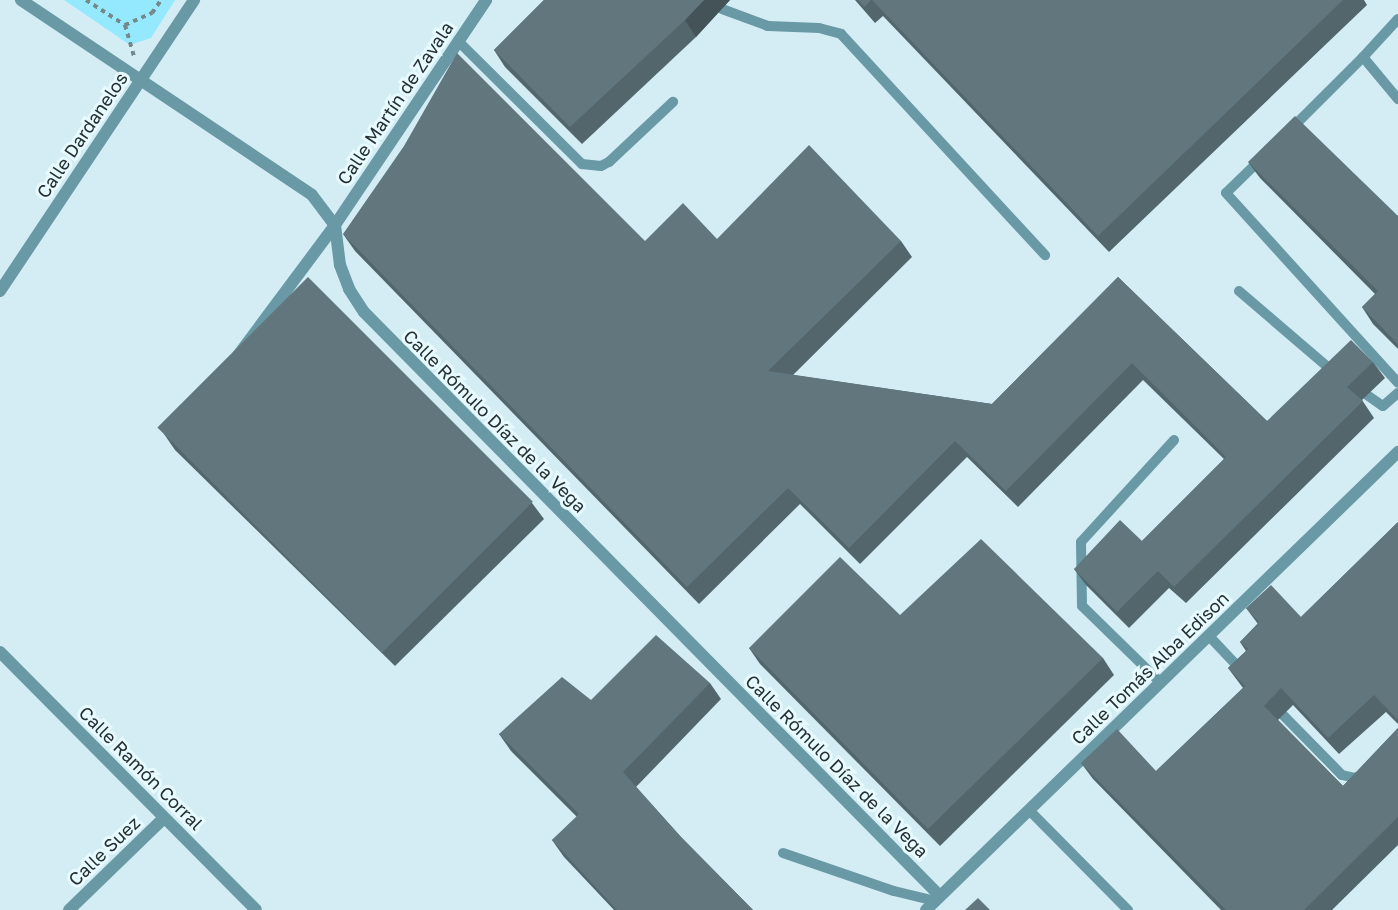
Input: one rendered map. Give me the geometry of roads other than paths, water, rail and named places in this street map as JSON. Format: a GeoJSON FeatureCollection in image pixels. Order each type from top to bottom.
{"type":"FeatureCollection","features":[{"type":"Feature","properties":{"kind":"street","name":"Calle Rómulo Díaz de la Vega"},"geometry":{"type":"LineString","coordinates":[[21,0],[298,184],[324,208],[334,225],[340,265],[349,289],[364,312],[934,902]]}},
{"type":"Feature","properties":{"kind":"street","name":"Calle Dardanelos"},"geometry":{"type":"LineString","coordinates":[[0,291],[194,0]]}},
{"type":"Feature","properties":{"kind":"street","name":"Calle Martín de Zavala"},"geometry":{"type":"LineString","coordinates":[[229,366],[334,225],[486,0]]}},
{"type":"Feature","properties":{"kind":"street","name":"Calle Tomás Alba Edison"},"geometry":{"type":"LineString","coordinates":[[934,902],[1398,452]]}},
{"type":"Feature","properties":{"kind":"street","name":"Calle Ramón Corral"},"geometry":{"type":"LineString","coordinates":[[0,652],[256,910]]}},
{"type":"Feature","properties":{"kind":"street","name":"Calle Suez"},"geometry":{"type":"LineString","coordinates":[[69,910],[164,818]]}},
{"type":"Feature","properties":{"kind":"lane"},"geometry":{"type":"LineString","coordinates":[[722,9],[768,26],[819,28],[841,34],[1045,255]]}},
{"type":"Feature","properties":{"kind":"lane"},"geometry":{"type":"LineString","coordinates":[[1282,137],[1398,19]]}},
{"type":"Feature","properties":{"kind":"lane"},"geometry":{"type":"LineString","coordinates":[[459,41],[582,164],[601,166],[609,162],[673,102]]}},
{"type":"Feature","properties":{"kind":"lane"},"geometry":{"type":"LineString","coordinates":[[1363,57],[1398,99]]}},
{"type":"Feature","properties":{"kind":"lane"},"geometry":{"type":"LineString","coordinates":[[1266,153],[1226,193],[1398,383]]}},
{"type":"Feature","properties":{"kind":"lane"},"geometry":{"type":"LineString","coordinates":[[1239,291],[1341,378]]}},
{"type":"Feature","properties":{"kind":"lane"},"geometry":{"type":"LineString","coordinates":[[1367,395],[1383,406],[1398,393]]}},
{"type":"Feature","properties":{"kind":"lane"},"geometry":{"type":"LineString","coordinates":[[1161,683],[1082,606],[1081,542],[1174,440]]}},
{"type":"Feature","properties":{"kind":"lane"},"geometry":{"type":"LineString","coordinates":[[1209,636],[1247,677]]}},
{"type":"Feature","properties":{"kind":"lane"},"geometry":{"type":"LineString","coordinates":[[1283,715],[1342,774],[1354,778],[1365,775],[1373,767]]}},
{"type":"Feature","properties":{"kind":"lane"},"geometry":{"type":"LineString","coordinates":[[1029,810],[1128,910]]}},
{"type":"Feature","properties":{"kind":"lane"},"geometry":{"type":"LineString","coordinates":[[783,853],[894,891],[934,902]]}}]}
